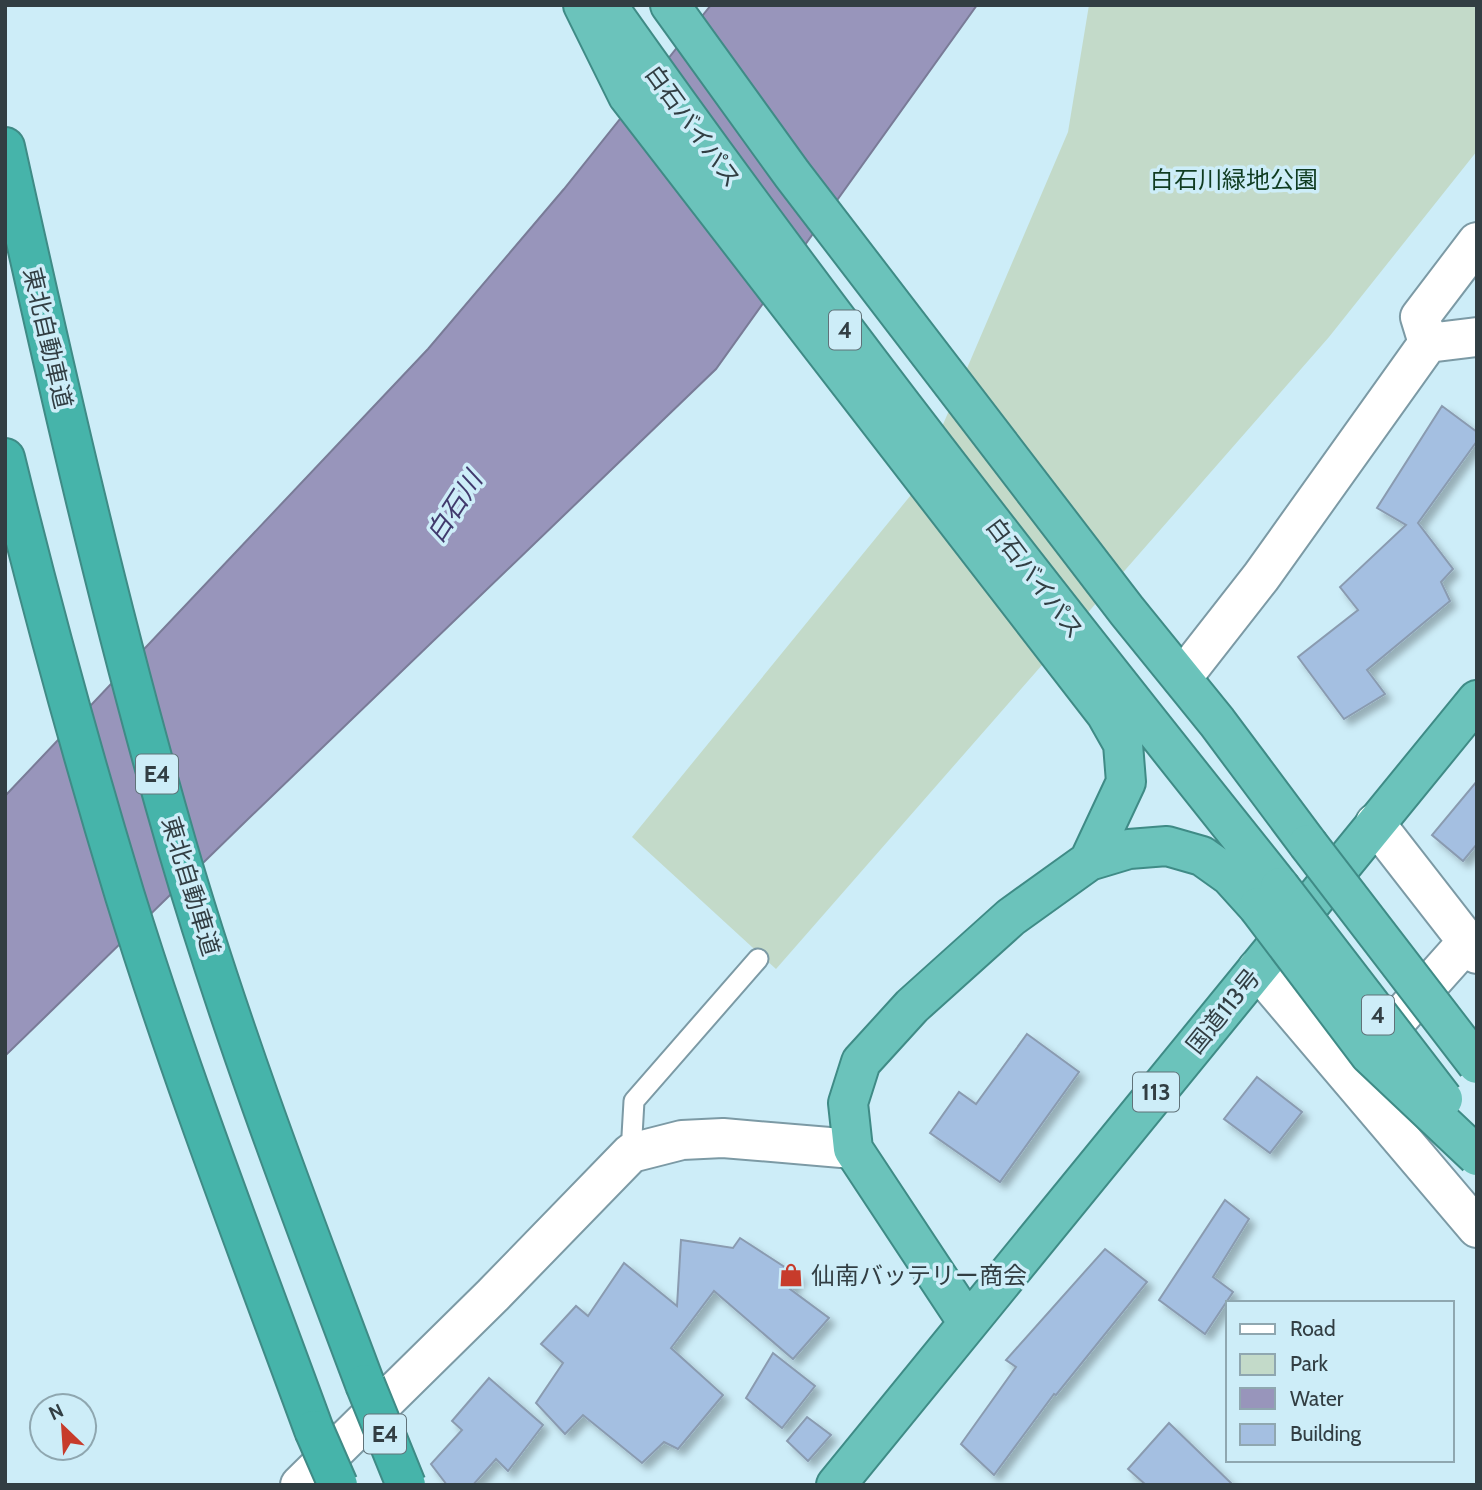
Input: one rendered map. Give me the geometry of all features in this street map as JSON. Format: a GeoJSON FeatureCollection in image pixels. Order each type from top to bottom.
{"type":"FeatureCollection","features":[{"type":"Feature","properties":{"kind":"highway"},"geometry":{"type":"LineString","coordinates":[[583,5],[628,96],[1080,659],[1124,744],[1126,782],[1089,861]]}},
{"type":"Feature","properties":{"kind":"highway","name":"白石バイパス"},"geometry":{"type":"LineString","coordinates":[[607,5],[1080,659],[1269,897],[1477,1142]]}},
{"type":"Feature","properties":{"kind":"highway","name":"4"},"geometry":{"type":"LineString","coordinates":[[670,5],[792,174],[1127,611],[1217,722],[1316,833],[1477,1064]]}},
{"type":"Feature","properties":{"kind":"highway","name":"東北自動車道"},"geometry":{"type":"LineString","coordinates":[[5,148],[102,574],[178,848],[290,1183],[406,1485]]}},
{"type":"Feature","properties":{"kind":"highway","name":"E4"},"geometry":{"type":"LineString","coordinates":[[5,458],[37,592],[126,898],[219,1172],[309,1417],[338,1485]]}},
{"type":"Feature","properties":{"kind":"highway","name":"国道113号"},"geometry":{"type":"LineString","coordinates":[[836,1485],[1477,700]]}},
{"type":"Feature","properties":{"kind":"highway"},"geometry":{"type":"LineString","coordinates":[[1316,833],[1477,1026]]}},
{"type":"Feature","properties":{"kind":"highway"},"geometry":{"type":"LineString","coordinates":[[968,1323],[853,1149],[848,1103],[861,1062],[912,1006],[1012,917],[1089,861],[1129,849],[1167,846],[1202,856],[1230,876],[1269,897],[1370,1055],[1477,1156]]}},
{"type":"Feature","properties":{"kind":"street"},"geometry":{"type":"LineString","coordinates":[[1427,343],[1420,317],[1477,242]]}},
{"type":"Feature","properties":{"kind":"street"},"geometry":{"type":"LineString","coordinates":[[1182,678],[1261,578],[1427,343],[1477,337]]}},
{"type":"Feature","properties":{"kind":"street"},"geometry":{"type":"LineString","coordinates":[[1348,1076],[1472,948],[1375,823]]}},
{"type":"Feature","properties":{"kind":"street"},"geometry":{"type":"LineString","coordinates":[[1257,969],[1477,1228]]}},
{"type":"Feature","properties":{"kind":"street"},"geometry":{"type":"LineString","coordinates":[[300,1485],[493,1295],[631,1153],[682,1140],[723,1138],[853,1149]]}},
{"type":"Feature","properties":{"kind":"lane"},"geometry":{"type":"LineString","coordinates":[[631,1153],[634,1101],[758,959]]}},
{"type":"Feature","properties":{"kind":"green space","name":"白石川緑地公園"},"geometry":{"type":"Polygon","coordinates":[[[1089,5],[1477,5],[1477,151],[1329,337],[776,969],[632,837],[915,490],[1068,132],[1089,5]]]}},
{"type":"Feature","properties":{"kind":"water","name":"白石川"},"geometry":{"type":"Polygon","coordinates":[[[711,5],[977,5],[716,369],[5,1056],[5,796],[428,349],[564,189],[711,5]]]}},
{"type":"Feature","properties":{"kind":"building"},"geometry":{"type":"Polygon","coordinates":[[[1442,406],[1477,432],[1477,441],[1418,523],[1453,569],[1441,582],[1450,601],[1367,670],[1385,694],[1344,719],[1298,657],[1358,610],[1340,587],[1406,525],[1377,508],[1442,406]]]}},
{"type":"Feature","properties":{"kind":"building"},"geometry":{"type":"Polygon","coordinates":[[[1477,781],[1477,844],[1463,861],[1432,835],[1477,781]]]}},
{"type":"Feature","properties":{"kind":"building"},"geometry":{"type":"Polygon","coordinates":[[[1027,1034],[1079,1072],[1000,1182],[930,1133],[959,1092],[976,1104],[1027,1034]]]}},
{"type":"Feature","properties":{"kind":"building"},"geometry":{"type":"Polygon","coordinates":[[[1257,1077],[1302,1112],[1270,1153],[1224,1119],[1257,1077]]]}},
{"type":"Feature","properties":{"kind":"building"},"geometry":{"type":"Polygon","coordinates":[[[1225,1200],[1249,1219],[1213,1277],[1233,1292],[1205,1334],[1159,1300],[1225,1200]]]}},
{"type":"Feature","properties":{"kind":"building"},"geometry":{"type":"Polygon","coordinates":[[[740,1238],[800,1277],[790,1289],[829,1318],[793,1359],[714,1291],[671,1348],[723,1395],[678,1449],[664,1442],[642,1463],[583,1415],[565,1434],[536,1403],[563,1363],[541,1344],[576,1306],[588,1316],[624,1263],[677,1306],[681,1240],[733,1248],[740,1238]]]}},
{"type":"Feature","properties":{"kind":"building"},"geometry":{"type":"Polygon","coordinates":[[[1105,1249],[1147,1282],[1056,1395],[1054,1394],[994,1475],[961,1444],[1016,1367],[1006,1360],[1105,1249]]]}},
{"type":"Feature","properties":{"kind":"building"},"geometry":{"type":"Polygon","coordinates":[[[773,1353],[815,1386],[782,1428],[746,1398],[773,1353]]]}},
{"type":"Feature","properties":{"kind":"building"},"geometry":{"type":"Polygon","coordinates":[[[489,1378],[543,1425],[508,1471],[496,1459],[473,1485],[447,1485],[431,1464],[462,1430],[452,1421],[489,1378]]]}},
{"type":"Feature","properties":{"kind":"building"},"geometry":{"type":"Polygon","coordinates":[[[807,1417],[831,1435],[808,1461],[787,1441],[807,1417]]]}},
{"type":"Feature","properties":{"kind":"building"},"geometry":{"type":"Polygon","coordinates":[[[1169,1423],[1233,1485],[1146,1485],[1128,1469],[1169,1423]]]}},
{"type":"Feature","properties":{"kind":"place","name":"仙南バッテリー商会"},"geometry":{"type":"Point","coordinates":[791,1275]}}]}
